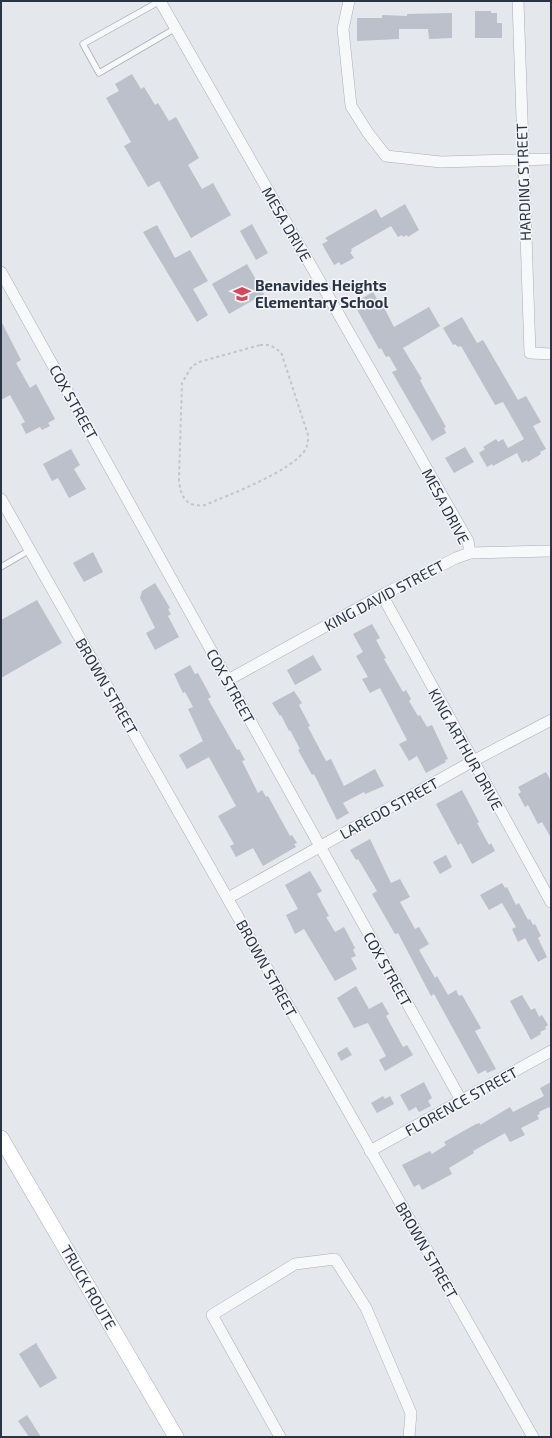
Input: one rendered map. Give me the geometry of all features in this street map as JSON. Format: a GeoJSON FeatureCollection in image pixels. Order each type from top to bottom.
{"type":"FeatureCollection","features":[{"type":"Feature","properties":{"kind":"street","name":"MESA DRIVE"},"geometry":{"type":"LineString","coordinates":[[160,1],[468,541],[470,553]]}},
{"type":"Feature","properties":{"kind":"street"},"geometry":{"type":"LineString","coordinates":[[349,1],[343,29],[351,106],[368,133],[386,156],[441,162],[551,159]]}},
{"type":"Feature","properties":{"kind":"street","name":"HARDING STREET"},"geometry":{"type":"LineString","coordinates":[[518,1],[522,160],[530,353],[546,354]]}},
{"type":"Feature","properties":{"kind":"street","name":"COX STREET"},"geometry":{"type":"LineString","coordinates":[[1,272],[461,1100]]}},
{"type":"Feature","properties":{"kind":"street","name":"BROWN STREET"},"geometry":{"type":"LineString","coordinates":[[1,499],[533,1437]]}},
{"type":"Feature","properties":{"kind":"street","name":"KING DAVID STREET"},"geometry":{"type":"LineString","coordinates":[[228,680],[382,595],[456,558],[470,553],[551,551]]}},
{"type":"Feature","properties":{"kind":"street","name":"KING ARTHUR DRIVE"},"geometry":{"type":"LineString","coordinates":[[382,595],[551,902]]}},
{"type":"Feature","properties":{"kind":"street","name":"LAREDO STREET"},"geometry":{"type":"LineString","coordinates":[[228,898],[473,761],[551,720]]}},
{"type":"Feature","properties":{"kind":"street","name":"FLORENCE STREET"},"geometry":{"type":"LineString","coordinates":[[370,1151],[551,1051]]}},
{"type":"Feature","properties":{"kind":"street","name":"TRUCK ROUTE"},"geometry":{"type":"LineString","coordinates":[[1,1138],[176,1437]]}},
{"type":"Feature","properties":{"kind":"street"},"geometry":{"type":"LineString","coordinates":[[280,1437],[212,1314],[295,1264],[335,1259],[366,1308],[411,1413],[409,1437]]}},
{"type":"Feature","properties":{"kind":"lane"},"geometry":{"type":"LineString","coordinates":[[160,1],[83,44],[99,73],[176,28]]}},
{"type":"Feature","properties":{"kind":"lane"},"geometry":{"type":"LineString","coordinates":[[1,567],[30,550]]}},
{"type":"Feature","properties":{"kind":"path"},"geometry":{"type":"LineString","coordinates":[[260,345],[270,345],[281,352],[308,435],[308,443],[304,451],[296,459],[261,480],[205,505],[198,506],[190,504],[184,500],[180,491],[179,479],[181,393],[186,374],[192,366],[199,362],[260,345]]}},
{"type":"Feature","properties":{"kind":"building"},"geometry":{"type":"Polygon","coordinates":[[[475,11],[491,11],[491,13],[497,13],[497,23],[502,23],[502,38],[475,38],[475,11]]]}},
{"type":"Feature","properties":{"kind":"building"},"geometry":{"type":"Polygon","coordinates":[[[452,13],[452,38],[429,39],[428,29],[399,29],[399,39],[357,41],[357,18],[382,18],[382,15],[407,16],[407,14],[452,13]]]}},
{"type":"Feature","properties":{"kind":"building"},"geometry":{"type":"Polygon","coordinates":[[[132,74],[141,89],[144,87],[155,105],[158,103],[169,121],[176,117],[199,158],[188,165],[202,189],[213,183],[231,215],[191,238],[159,181],[148,187],[124,146],[131,142],[106,98],[119,91],[115,84],[132,74]]]}},
{"type":"Feature","properties":{"kind":"building"},"geometry":{"type":"Polygon","coordinates":[[[405,204],[419,230],[408,237],[407,235],[403,237],[402,235],[398,237],[391,226],[351,249],[352,251],[350,252],[354,258],[341,265],[339,262],[334,265],[322,244],[328,241],[325,238],[376,209],[381,218],[405,204]]]}},
{"type":"Feature","properties":{"kind":"building"},"geometry":{"type":"Polygon","coordinates":[[[252,224],[268,253],[256,260],[240,231],[252,224]]]}},
{"type":"Feature","properties":{"kind":"building"},"geometry":{"type":"Polygon","coordinates":[[[157,225],[175,258],[190,250],[208,281],[193,289],[208,315],[197,322],[143,232],[157,225]]]}},
{"type":"Feature","properties":{"kind":"building"},"geometry":{"type":"Polygon","coordinates":[[[247,264],[264,294],[229,314],[212,284],[247,264]]]}},
{"type":"Feature","properties":{"kind":"building"},"geometry":{"type":"Polygon","coordinates":[[[373,292],[377,299],[379,298],[394,327],[429,307],[440,326],[403,348],[422,379],[420,380],[423,386],[446,427],[444,428],[446,433],[432,441],[392,372],[397,370],[389,356],[386,357],[381,348],[379,349],[355,306],[361,303],[359,300],[373,292]]]}},
{"type":"Feature","properties":{"kind":"building"},"geometry":{"type":"Polygon","coordinates":[[[462,317],[477,343],[483,340],[518,400],[526,396],[541,422],[533,426],[546,449],[528,462],[527,460],[522,463],[517,453],[493,466],[492,464],[487,467],[479,453],[485,449],[483,447],[496,439],[498,442],[503,439],[508,448],[524,439],[503,402],[495,405],[461,346],[458,347],[455,344],[453,345],[443,328],[462,317]]]}},
{"type":"Feature","properties":{"kind":"building"},"geometry":{"type":"Polygon","coordinates":[[[1,321],[21,360],[16,363],[30,388],[36,384],[55,419],[48,423],[50,426],[42,430],[40,427],[26,434],[21,424],[25,422],[10,395],[1,400],[1,321]]]}},
{"type":"Feature","properties":{"kind":"building"},"geometry":{"type":"Polygon","coordinates":[[[465,447],[474,462],[454,473],[445,458],[465,447]]]}},
{"type":"Feature","properties":{"kind":"building"},"geometry":{"type":"Polygon","coordinates":[[[71,449],[80,465],[74,469],[86,489],[69,498],[58,478],[52,481],[43,464],[71,449]]]}},
{"type":"Feature","properties":{"kind":"building"},"geometry":{"type":"Polygon","coordinates":[[[93,552],[103,572],[84,582],[73,563],[93,552]]]}},
{"type":"Feature","properties":{"kind":"building"},"geometry":{"type":"Polygon","coordinates":[[[155,583],[170,608],[168,609],[171,614],[168,616],[179,637],[155,650],[146,633],[155,628],[140,598],[142,591],[155,583]]]}},
{"type":"Feature","properties":{"kind":"building"},"geometry":{"type":"Polygon","coordinates":[[[37,600],[62,643],[1,678],[1,620],[37,600]]]}},
{"type":"Feature","properties":{"kind":"building"},"geometry":{"type":"Polygon","coordinates":[[[372,624],[380,638],[376,640],[386,658],[384,659],[403,692],[406,690],[411,699],[409,701],[418,716],[420,715],[427,727],[432,725],[448,759],[445,760],[446,762],[426,773],[417,756],[409,761],[399,744],[407,740],[380,688],[370,693],[362,679],[368,677],[356,656],[363,652],[353,634],[372,624]]]}},
{"type":"Feature","properties":{"kind":"building"},"geometry":{"type":"Polygon","coordinates":[[[313,655],[322,670],[295,685],[287,670],[313,655]]]}},
{"type":"Feature","properties":{"kind":"building"},"geometry":{"type":"Polygon","coordinates":[[[190,665],[195,674],[198,673],[211,697],[208,699],[237,750],[239,749],[245,760],[242,761],[258,793],[262,790],[266,797],[268,796],[290,836],[292,835],[297,843],[294,844],[296,847],[263,866],[253,848],[236,857],[230,846],[234,844],[218,816],[236,806],[209,757],[187,769],[179,755],[203,741],[188,709],[193,707],[185,692],[183,693],[174,674],[190,665]]]}},
{"type":"Feature","properties":{"kind":"building"},"geometry":{"type":"Polygon","coordinates":[[[294,691],[302,703],[299,705],[310,726],[308,727],[326,761],[331,759],[344,786],[375,769],[384,786],[365,794],[364,792],[343,803],[349,813],[337,820],[314,774],[312,775],[298,750],[300,749],[290,730],[289,731],[281,715],[280,716],[272,703],[294,691]]]}},
{"type":"Feature","properties":{"kind":"building"},"geometry":{"type":"Polygon","coordinates":[[[546,772],[551,781],[551,838],[542,822],[538,824],[528,805],[525,807],[518,794],[521,792],[518,787],[546,772]]]}},
{"type":"Feature","properties":{"kind":"building"},"geometry":{"type":"Polygon","coordinates":[[[462,790],[479,822],[477,823],[489,845],[491,843],[495,851],[472,864],[461,843],[458,845],[436,804],[462,790]]]}},
{"type":"Feature","properties":{"kind":"building"},"geometry":{"type":"Polygon","coordinates":[[[370,839],[391,883],[400,879],[410,897],[400,902],[415,929],[419,927],[429,944],[419,950],[435,978],[437,976],[448,995],[456,990],[459,996],[462,995],[481,1028],[475,1031],[496,1069],[487,1073],[486,1070],[478,1074],[434,994],[431,996],[398,933],[395,934],[372,894],[377,891],[358,859],[356,860],[350,850],[370,839]]]}},
{"type":"Feature","properties":{"kind":"building"},"geometry":{"type":"Polygon","coordinates":[[[446,855],[452,867],[440,874],[433,862],[446,855]]]}},
{"type":"Feature","properties":{"kind":"building"},"geometry":{"type":"Polygon","coordinates":[[[310,871],[322,891],[317,894],[329,916],[326,917],[335,932],[344,927],[355,948],[353,950],[356,956],[351,958],[357,969],[335,981],[304,929],[295,934],[286,915],[298,909],[285,885],[310,871]]]}},
{"type":"Feature","properties":{"kind":"building"},"geometry":{"type":"Polygon","coordinates":[[[502,883],[505,888],[507,887],[516,905],[519,903],[528,920],[530,919],[533,925],[535,924],[541,936],[538,938],[547,957],[538,962],[525,938],[518,942],[512,929],[516,927],[502,903],[489,910],[480,895],[502,883]]]}},
{"type":"Feature","properties":{"kind":"building"},"geometry":{"type":"Polygon","coordinates":[[[356,986],[369,1009],[382,1002],[389,1014],[386,1016],[403,1047],[407,1045],[413,1055],[385,1071],[379,1060],[386,1056],[368,1023],[354,1028],[337,998],[356,986]]]}},
{"type":"Feature","properties":{"kind":"building"},"geometry":{"type":"Polygon","coordinates":[[[522,995],[531,1010],[535,1008],[539,1017],[542,1015],[548,1025],[545,1027],[546,1029],[540,1032],[541,1034],[531,1040],[510,1001],[522,995]]]}},
{"type":"Feature","properties":{"kind":"building"},"geometry":{"type":"Polygon","coordinates":[[[347,1047],[352,1055],[341,1061],[337,1053],[347,1047]]]}},
{"type":"Feature","properties":{"kind":"building"},"geometry":{"type":"Polygon","coordinates":[[[424,1082],[432,1098],[428,1101],[431,1106],[419,1112],[416,1107],[409,1111],[400,1095],[424,1082]]]}},
{"type":"Feature","properties":{"kind":"building"},"geometry":{"type":"Polygon","coordinates":[[[551,1082],[551,1110],[549,1107],[539,1112],[540,1114],[537,1115],[539,1119],[521,1128],[525,1135],[510,1142],[505,1133],[473,1151],[474,1153],[449,1168],[452,1174],[422,1190],[419,1184],[414,1187],[402,1165],[430,1151],[432,1154],[446,1145],[444,1142],[476,1124],[480,1123],[480,1125],[510,1107],[513,1112],[544,1096],[540,1088],[551,1082]]]}},
{"type":"Feature","properties":{"kind":"building"},"geometry":{"type":"Polygon","coordinates":[[[383,1096],[385,1099],[390,1096],[394,1104],[377,1113],[371,1103],[383,1096]]]}},
{"type":"Feature","properties":{"kind":"building"},"geometry":{"type":"Polygon","coordinates":[[[36,1343],[57,1378],[40,1388],[19,1354],[36,1343]]]}},
{"type":"Feature","properties":{"kind":"building"},"geometry":{"type":"Polygon","coordinates":[[[27,1415],[41,1437],[29,1437],[18,1421],[27,1415]]]}},
{"type":"Feature","properties":{"kind":"place","name":"Benavides Heights Elementary School"},"geometry":{"type":"Point","coordinates":[242,294]}}]}
